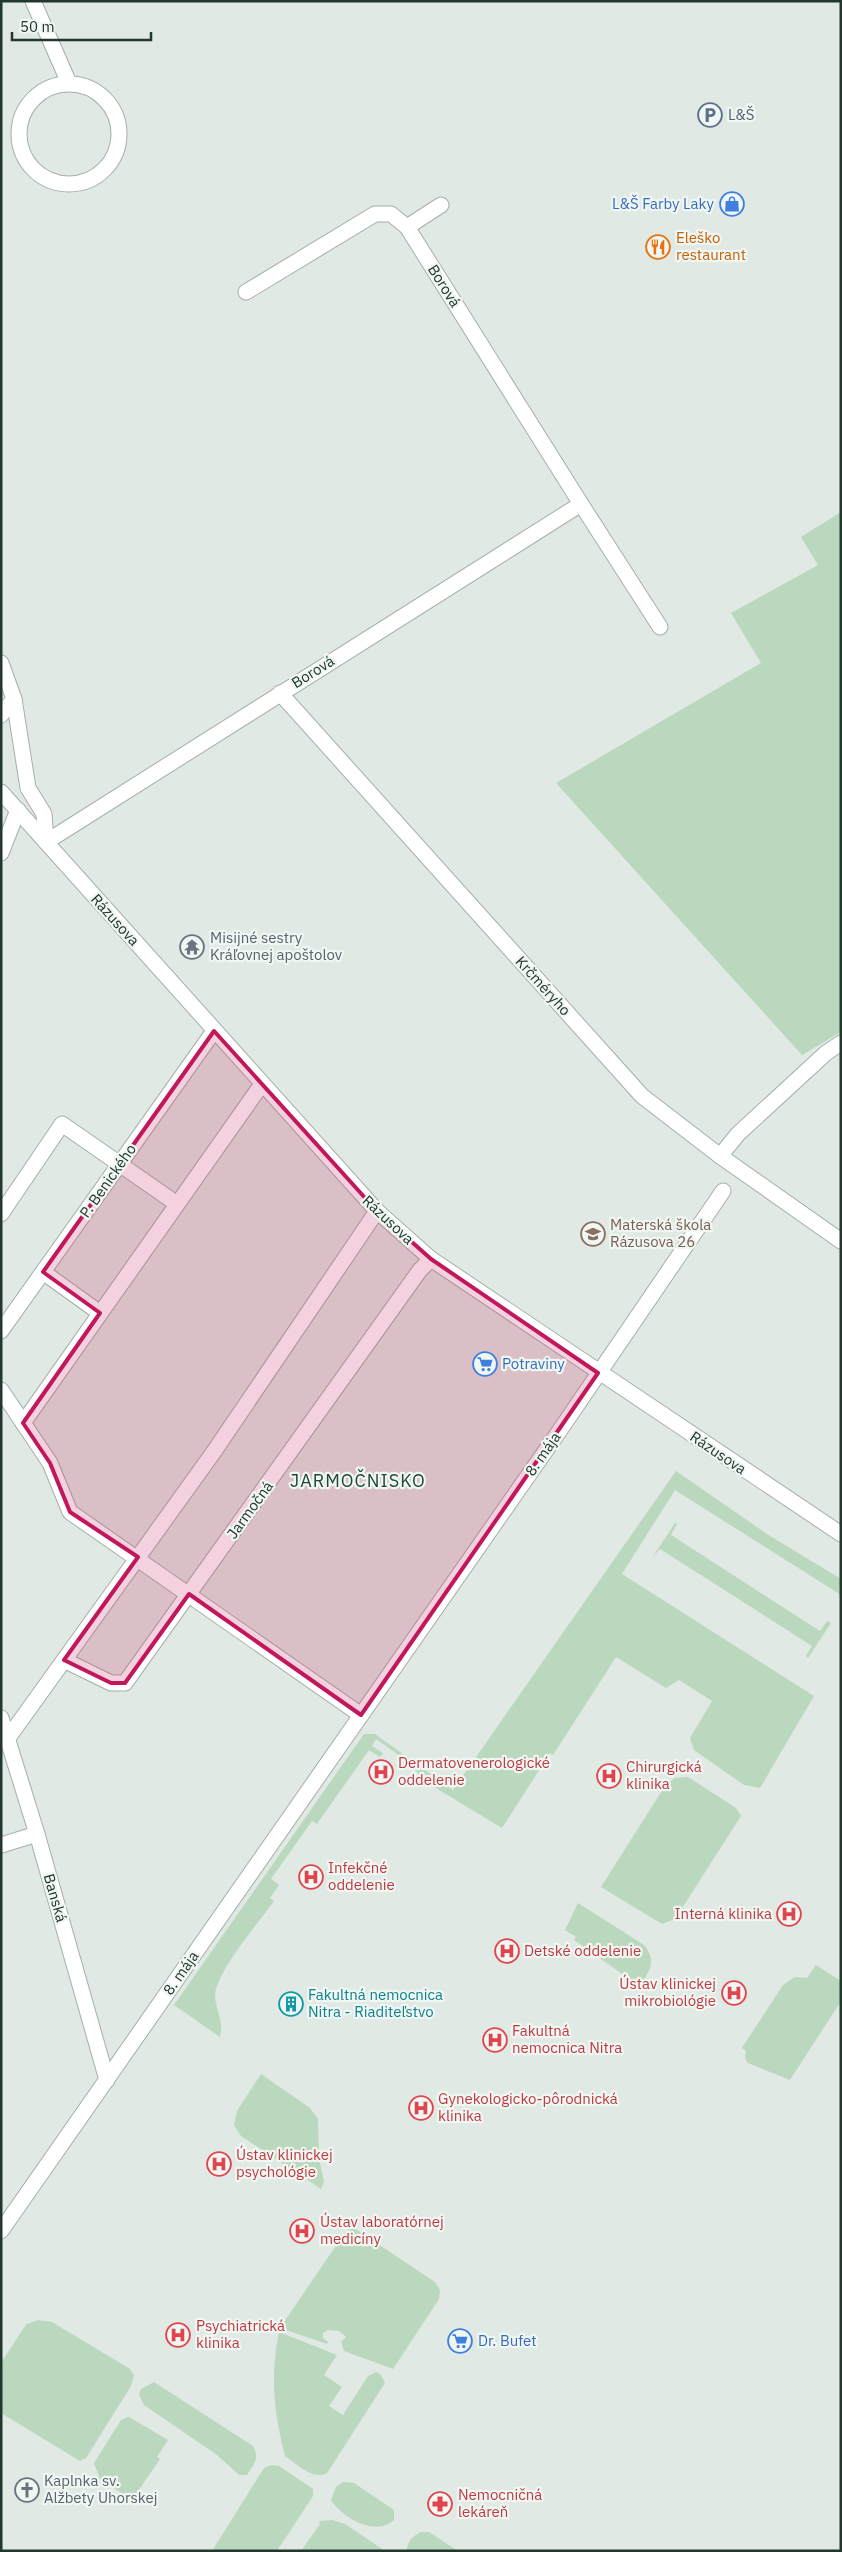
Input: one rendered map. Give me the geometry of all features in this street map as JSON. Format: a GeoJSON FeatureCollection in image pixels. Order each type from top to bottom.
{"type":"FeatureCollection","features":[{"type":"Feature","properties":{"kind":"street"},"geometry":{"type":"LineString","coordinates":[[33,1],[69,83]]}},
{"type":"Feature","properties":{"kind":"street"},"geometry":{"type":"LineString","coordinates":[[69,83],[86,86],[101,94],[112,107],[119,122],[120,139],[115,156],[105,170],[91,179],[74,184],[57,182],[41,176],[32,167],[20,144],[19,132],[21,119],[34,98],[44,90],[69,83]]}},
{"type":"Feature","properties":{"kind":"street"},"geometry":{"type":"LineString","coordinates":[[407,227],[441,205]]}},
{"type":"Feature","properties":{"kind":"street","name":"Borová"},"geometry":{"type":"LineString","coordinates":[[246,292],[375,214],[391,214],[407,227],[660,627]]}},
{"type":"Feature","properties":{"kind":"street","name":"Borová"},"geometry":{"type":"LineString","coordinates":[[46,842],[280,692],[581,504]]}},
{"type":"Feature","properties":{"kind":"street"},"geometry":{"type":"LineString","coordinates":[[1,663],[14,699],[28,788],[44,814],[46,842]]}},
{"type":"Feature","properties":{"kind":"street","name":"Krčméryho"},"geometry":{"type":"LineString","coordinates":[[280,692],[642,1096],[720,1156],[841,1241]]}},
{"type":"Feature","properties":{"kind":"street"},"geometry":{"type":"LineString","coordinates":[[1,715],[14,699]]}},
{"type":"Feature","properties":{"kind":"street","name":"Rázusova"},"geometry":{"type":"LineString","coordinates":[[1,792],[377,1211],[431,1259],[598,1373],[841,1534]]}},
{"type":"Feature","properties":{"kind":"street"},"geometry":{"type":"LineString","coordinates":[[1,853],[18,810]]}},
{"type":"Feature","properties":{"kind":"street","name":"P. Benického"},"geometry":{"type":"LineString","coordinates":[[2,1326],[43,1272],[214,1031]]}},
{"type":"Feature","properties":{"kind":"street"},"geometry":{"type":"LineString","coordinates":[[720,1156],[746,1127],[826,1053],[841,1043]]}},
{"type":"Feature","properties":{"kind":"street"},"geometry":{"type":"LineString","coordinates":[[23,1422],[262,1084]]}},
{"type":"Feature","properties":{"kind":"street"},"geometry":{"type":"LineString","coordinates":[[1,1214],[62,1124],[177,1204]]}},
{"type":"Feature","properties":{"kind":"street","name":"8. mája"},"geometry":{"type":"LineString","coordinates":[[1,2231],[723,1191]]}},
{"type":"Feature","properties":{"kind":"street"},"geometry":{"type":"LineString","coordinates":[[8,1738],[213,1453],[377,1211]]}},
{"type":"Feature","properties":{"kind":"street","name":"Jarmočná"},"geometry":{"type":"LineString","coordinates":[[64,1660],[112,1683],[124,1683],[415,1276],[431,1259]]}},
{"type":"Feature","properties":{"kind":"street"},"geometry":{"type":"LineString","coordinates":[[43,1272],[100,1313]]}},
{"type":"Feature","properties":{"kind":"street"},"geometry":{"type":"LineString","coordinates":[[1,1390],[50,1463],[70,1512],[138,1557],[361,1715]]}},
{"type":"Feature","properties":{"kind":"street","name":"Banská"},"geometry":{"type":"LineString","coordinates":[[1,1718],[37,1834],[107,2080]]}},
{"type":"Feature","properties":{"kind":"street"},"geometry":{"type":"LineString","coordinates":[[1,1845],[37,1834]]}},
{"type":"Feature","properties":{"kind":"highlighted area"},"geometry":{"type":"Polygon","coordinates":[[[214,1031],[377,1211],[431,1259],[598,1373],[361,1715],[189,1594],[125,1683],[111,1683],[64,1660],[138,1557],[70,1512],[50,1463],[23,1423],[100,1313],[43,1272],[214,1031]]]}},
{"type":"Feature","properties":{"kind":"green space"},"geometry":{"type":"Polygon","coordinates":[[[841,512],[841,1032],[802,1055],[556,783],[761,663],[731,613],[818,565],[801,537],[841,512]]]}},
{"type":"Feature","properties":{"kind":"green space"},"geometry":{"type":"Polygon","coordinates":[[[676,1471],[767,1534],[841,1579],[841,1595],[675,1490],[622,1574],[814,1696],[760,1788],[744,1785],[694,1750],[690,1738],[712,1701],[679,1680],[666,1688],[616,1657],[553,1755],[550,1753],[502,1828],[421,1779],[413,1765],[376,1739],[372,1746],[383,1753],[380,1757],[369,1750],[317,1824],[312,1821],[271,1879],[279,1885],[270,1898],[274,1901],[230,1961],[217,1986],[215,1996],[221,2026],[220,2037],[174,2005],[364,1734],[375,1734],[453,1790],[676,1471]]]}},
{"type":"Feature","properties":{"kind":"green space"},"geometry":{"type":"Polygon","coordinates":[[[675,1523],[677,1524],[671,1535],[820,1631],[827,1621],[831,1623],[808,1658],[806,1656],[812,1646],[660,1549],[652,1558],[675,1523]]]}},
{"type":"Feature","properties":{"kind":"green space"},"geometry":{"type":"Polygon","coordinates":[[[688,1777],[736,1808],[741,1816],[675,1919],[662,1924],[601,1887],[665,1786],[675,1778],[688,1777]]]}},
{"type":"Feature","properties":{"kind":"green space"},"geometry":{"type":"Polygon","coordinates":[[[578,1903],[644,1945],[650,1955],[651,1963],[643,1981],[635,1983],[574,1940],[576,1937],[565,1930],[578,1903]]]}},
{"type":"Feature","properties":{"kind":"green space"},"geometry":{"type":"Polygon","coordinates":[[[816,1965],[841,1981],[841,2001],[790,2080],[748,2063],[745,2058],[746,2051],[742,2048],[783,1985],[795,1977],[807,1978],[816,1965]]]}},
{"type":"Feature","properties":{"kind":"green space"},"geometry":{"type":"Polygon","coordinates":[[[261,2074],[310,2108],[318,2119],[319,2158],[324,2182],[321,2189],[241,2136],[234,2125],[237,2111],[261,2074]]]}},
{"type":"Feature","properties":{"kind":"green space"},"geometry":{"type":"Polygon","coordinates":[[[354,2228],[435,2282],[440,2290],[439,2299],[393,2369],[344,2351],[341,2342],[346,2337],[339,2331],[328,2330],[323,2333],[323,2338],[328,2342],[327,2344],[280,2328],[346,2231],[354,2228]]]}},
{"type":"Feature","properties":{"kind":"green space"},"geometry":{"type":"Polygon","coordinates":[[[38,2320],[52,2322],[130,2369],[134,2376],[131,2386],[86,2458],[80,2461],[1,2413],[1,2363],[27,2324],[38,2320]]]}},
{"type":"Feature","properties":{"kind":"green space"},"geometry":{"type":"Polygon","coordinates":[[[279,2332],[337,2355],[324,2375],[342,2387],[329,2406],[343,2415],[368,2376],[376,2372],[381,2375],[385,2383],[327,2473],[322,2475],[310,2473],[285,2456],[274,2394],[276,2348],[279,2332]]]}},
{"type":"Feature","properties":{"kind":"green space"},"geometry":{"type":"Polygon","coordinates":[[[154,2382],[253,2446],[256,2458],[247,2475],[239,2475],[217,2455],[144,2405],[139,2394],[141,2389],[154,2382]]]}},
{"type":"Feature","properties":{"kind":"green space"},"geometry":{"type":"Polygon","coordinates":[[[129,2417],[168,2440],[157,2457],[160,2459],[132,2500],[100,2479],[94,2463],[121,2420],[129,2417]]]}},
{"type":"Feature","properties":{"kind":"green space"},"geometry":{"type":"Polygon","coordinates":[[[271,2465],[279,2466],[313,2489],[313,2496],[277,2551],[212,2551],[264,2468],[271,2465]]]}},
{"type":"Feature","properties":{"kind":"green space"},"geometry":{"type":"Polygon","coordinates":[[[343,2482],[354,2483],[394,2510],[394,2520],[386,2525],[377,2527],[368,2526],[351,2519],[336,2507],[331,2500],[336,2487],[343,2482]]]}},
{"type":"Feature","properties":{"kind":"green space"},"geometry":{"type":"Polygon","coordinates":[[[332,2520],[345,2524],[385,2551],[301,2551],[320,2524],[319,2521],[332,2520]]]}},
{"type":"Feature","properties":{"kind":"green space"},"geometry":{"type":"Polygon","coordinates":[[[421,2532],[429,2532],[458,2551],[407,2551],[411,2539],[421,2532]]]}},
{"type":"Feature","properties":{"kind":"place","name":"L&Š"},"geometry":{"type":"Point","coordinates":[710,115]}},
{"type":"Feature","properties":{"kind":"place","name":"L&Š Farby Laky"},"geometry":{"type":"Point","coordinates":[732,204]}},
{"type":"Feature","properties":{"kind":"place","name":"Eleško restaurant"},"geometry":{"type":"Point","coordinates":[658,247]}},
{"type":"Feature","properties":{"kind":"place","name":"Misijné sestry Kráľovnej apoštolov"},"geometry":{"type":"Point","coordinates":[192,947]}},
{"type":"Feature","properties":{"kind":"place","name":"Materská škola Rázusova 26"},"geometry":{"type":"Point","coordinates":[593,1234]}},
{"type":"Feature","properties":{"kind":"place","name":"Potraviny"},"geometry":{"type":"Point","coordinates":[485,1364]}},
{"type":"Feature","properties":{"kind":"place","name":"Dermatovenerologické oddelenie"},"geometry":{"type":"Point","coordinates":[381,1772]}},
{"type":"Feature","properties":{"kind":"place","name":"Chirurgická klinika"},"geometry":{"type":"Point","coordinates":[609,1776]}},
{"type":"Feature","properties":{"kind":"place","name":"Infekčné oddelenie"},"geometry":{"type":"Point","coordinates":[311,1877]}},
{"type":"Feature","properties":{"kind":"place","name":"Interná klinika"},"geometry":{"type":"Point","coordinates":[789,1914]}},
{"type":"Feature","properties":{"kind":"place","name":"Detské oddelenie"},"geometry":{"type":"Point","coordinates":[507,1951]}},
{"type":"Feature","properties":{"kind":"place","name":"Ústav klinickej mikrobiológie"},"geometry":{"type":"Point","coordinates":[734,1993]}},
{"type":"Feature","properties":{"kind":"place","name":"Fakultná nemocnica Nitra - Riaditeľstvo"},"geometry":{"type":"Point","coordinates":[291,2004]}},
{"type":"Feature","properties":{"kind":"place","name":"Fakultná nemocnica Nitra"},"geometry":{"type":"Point","coordinates":[495,2040]}},
{"type":"Feature","properties":{"kind":"place","name":"Gynekologicko-pôrodnická klinika"},"geometry":{"type":"Point","coordinates":[421,2108]}},
{"type":"Feature","properties":{"kind":"place","name":"Ústav klinickej psychológie"},"geometry":{"type":"Point","coordinates":[219,2164]}},
{"type":"Feature","properties":{"kind":"place","name":"Ústav laboratórnej medicíny"},"geometry":{"type":"Point","coordinates":[302,2231]}},
{"type":"Feature","properties":{"kind":"place","name":"Psychiatrická klinika"},"geometry":{"type":"Point","coordinates":[178,2335]}},
{"type":"Feature","properties":{"kind":"place","name":"Dr. Bufet"},"geometry":{"type":"Point","coordinates":[460,2341]}},
{"type":"Feature","properties":{"kind":"place","name":"Kaplnka sv. Alžbety Uhorskej"},"geometry":{"type":"Point","coordinates":[27,2490]}},
{"type":"Feature","properties":{"kind":"place","name":"Nemocničná lekáreň"},"geometry":{"type":"Point","coordinates":[440,2504]}},
{"type":"Feature","properties":{"kind":"district","name":"JARMOČNISKO"},"geometry":{"type":"Point","coordinates":[358,1481]}}]}
